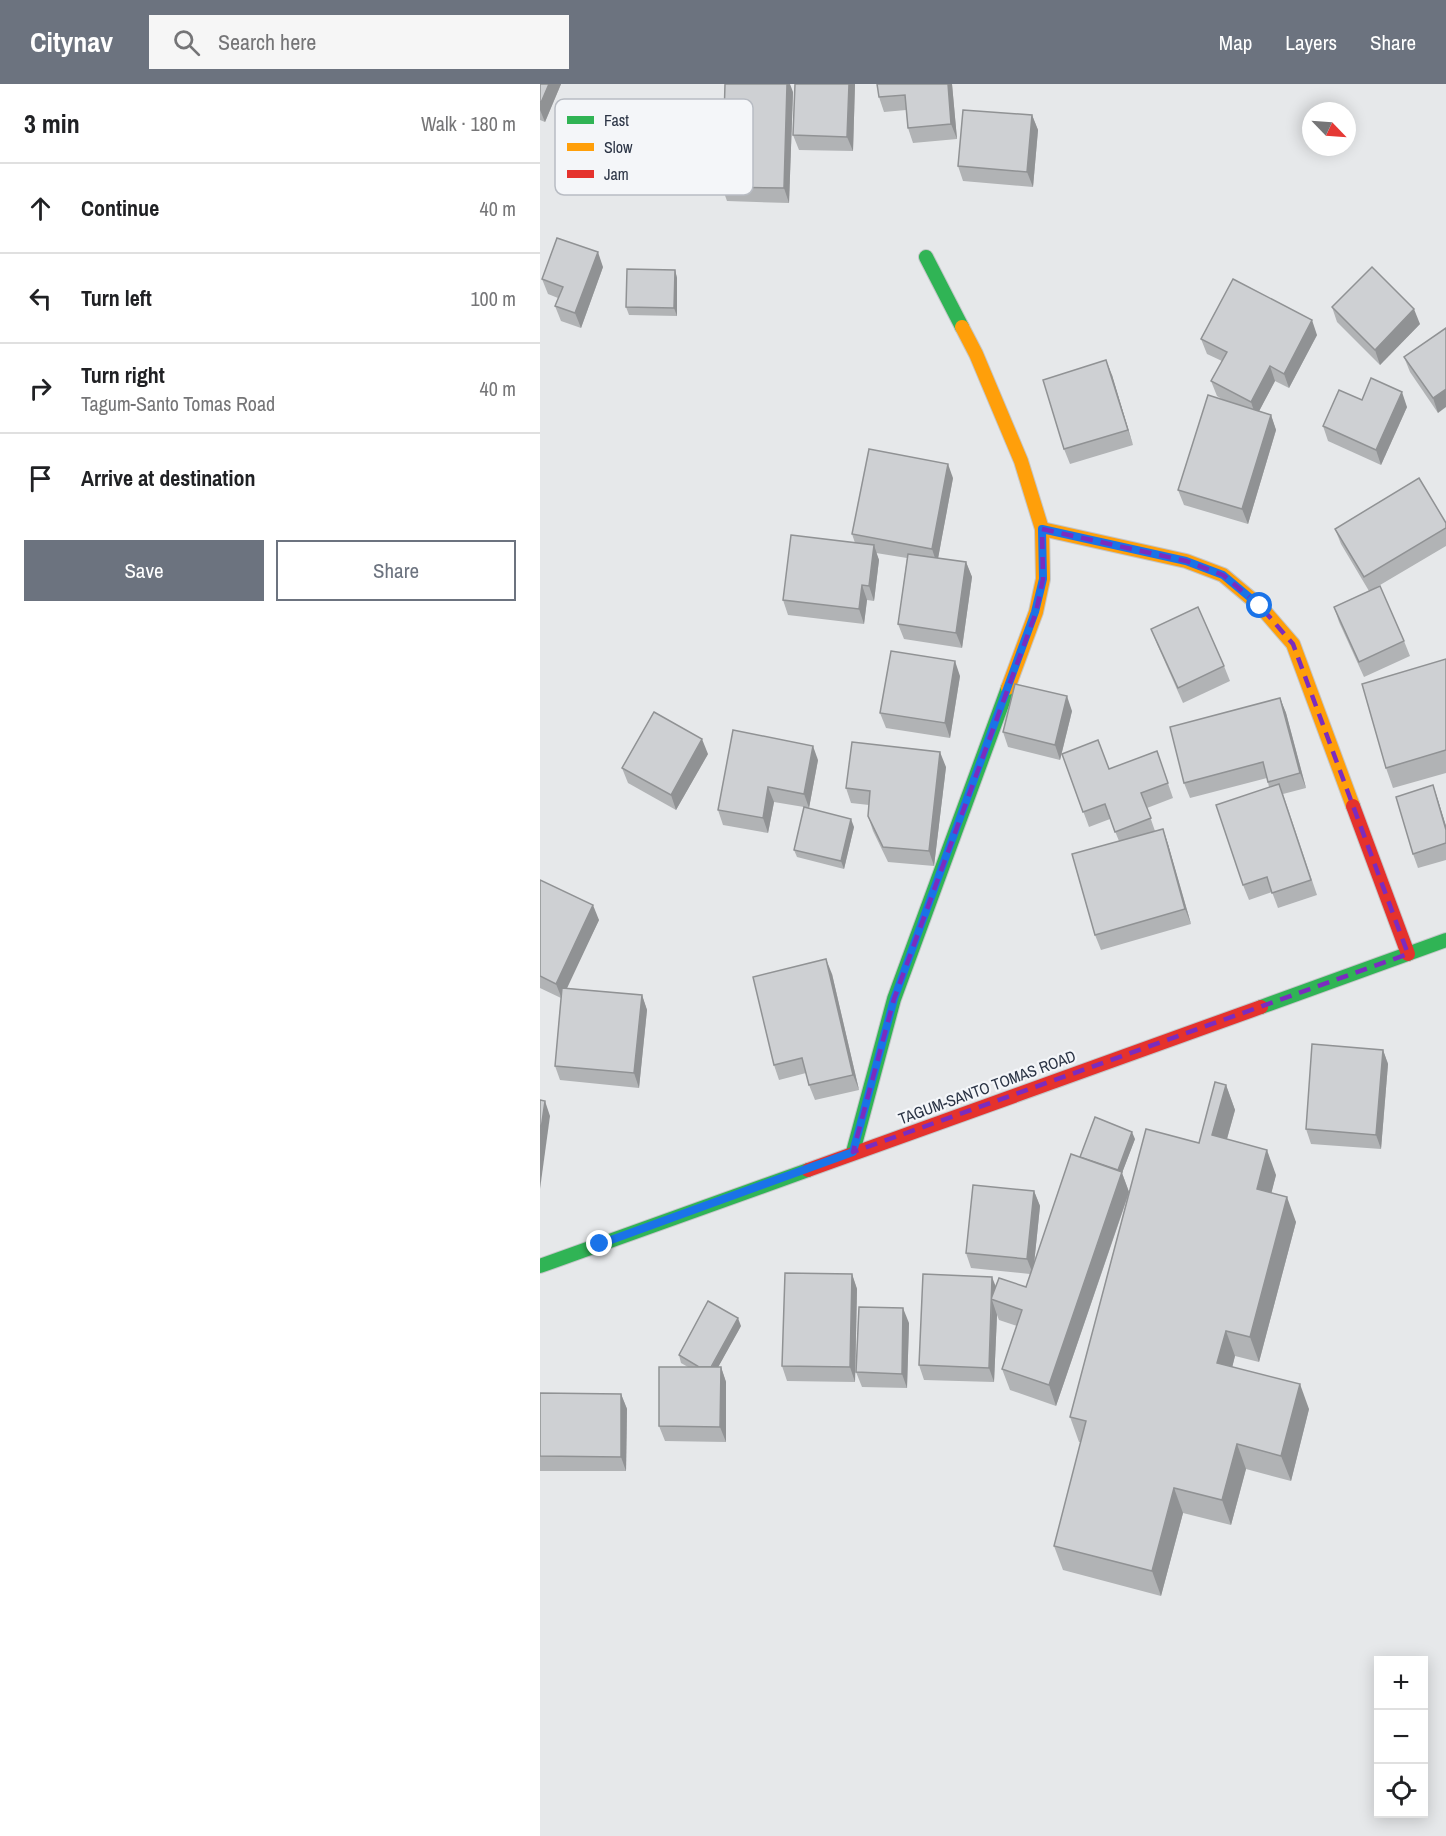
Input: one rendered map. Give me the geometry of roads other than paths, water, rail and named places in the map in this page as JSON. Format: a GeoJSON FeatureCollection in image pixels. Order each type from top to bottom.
{"type":"FeatureCollection","features":[{"type":"Feature","properties":{"kind":"street"},"geometry":{"type":"LineString","coordinates":[[853,1152],[894,999],[1035,612],[1043,579],[1042,529],[1021,461],[976,354],[926,256]]}},
{"type":"Feature","properties":{"kind":"street"},"geometry":{"type":"LineString","coordinates":[[1042,529],[1186,561],[1223,575],[1260,606],[1293,644],[1408,954]]}},
{"type":"Feature","properties":{"kind":"street","name":"TAGUM-SANTO TOMAS ROAD"},"geometry":{"type":"LineString","coordinates":[[540,1266],[1446,940]]}}]}
